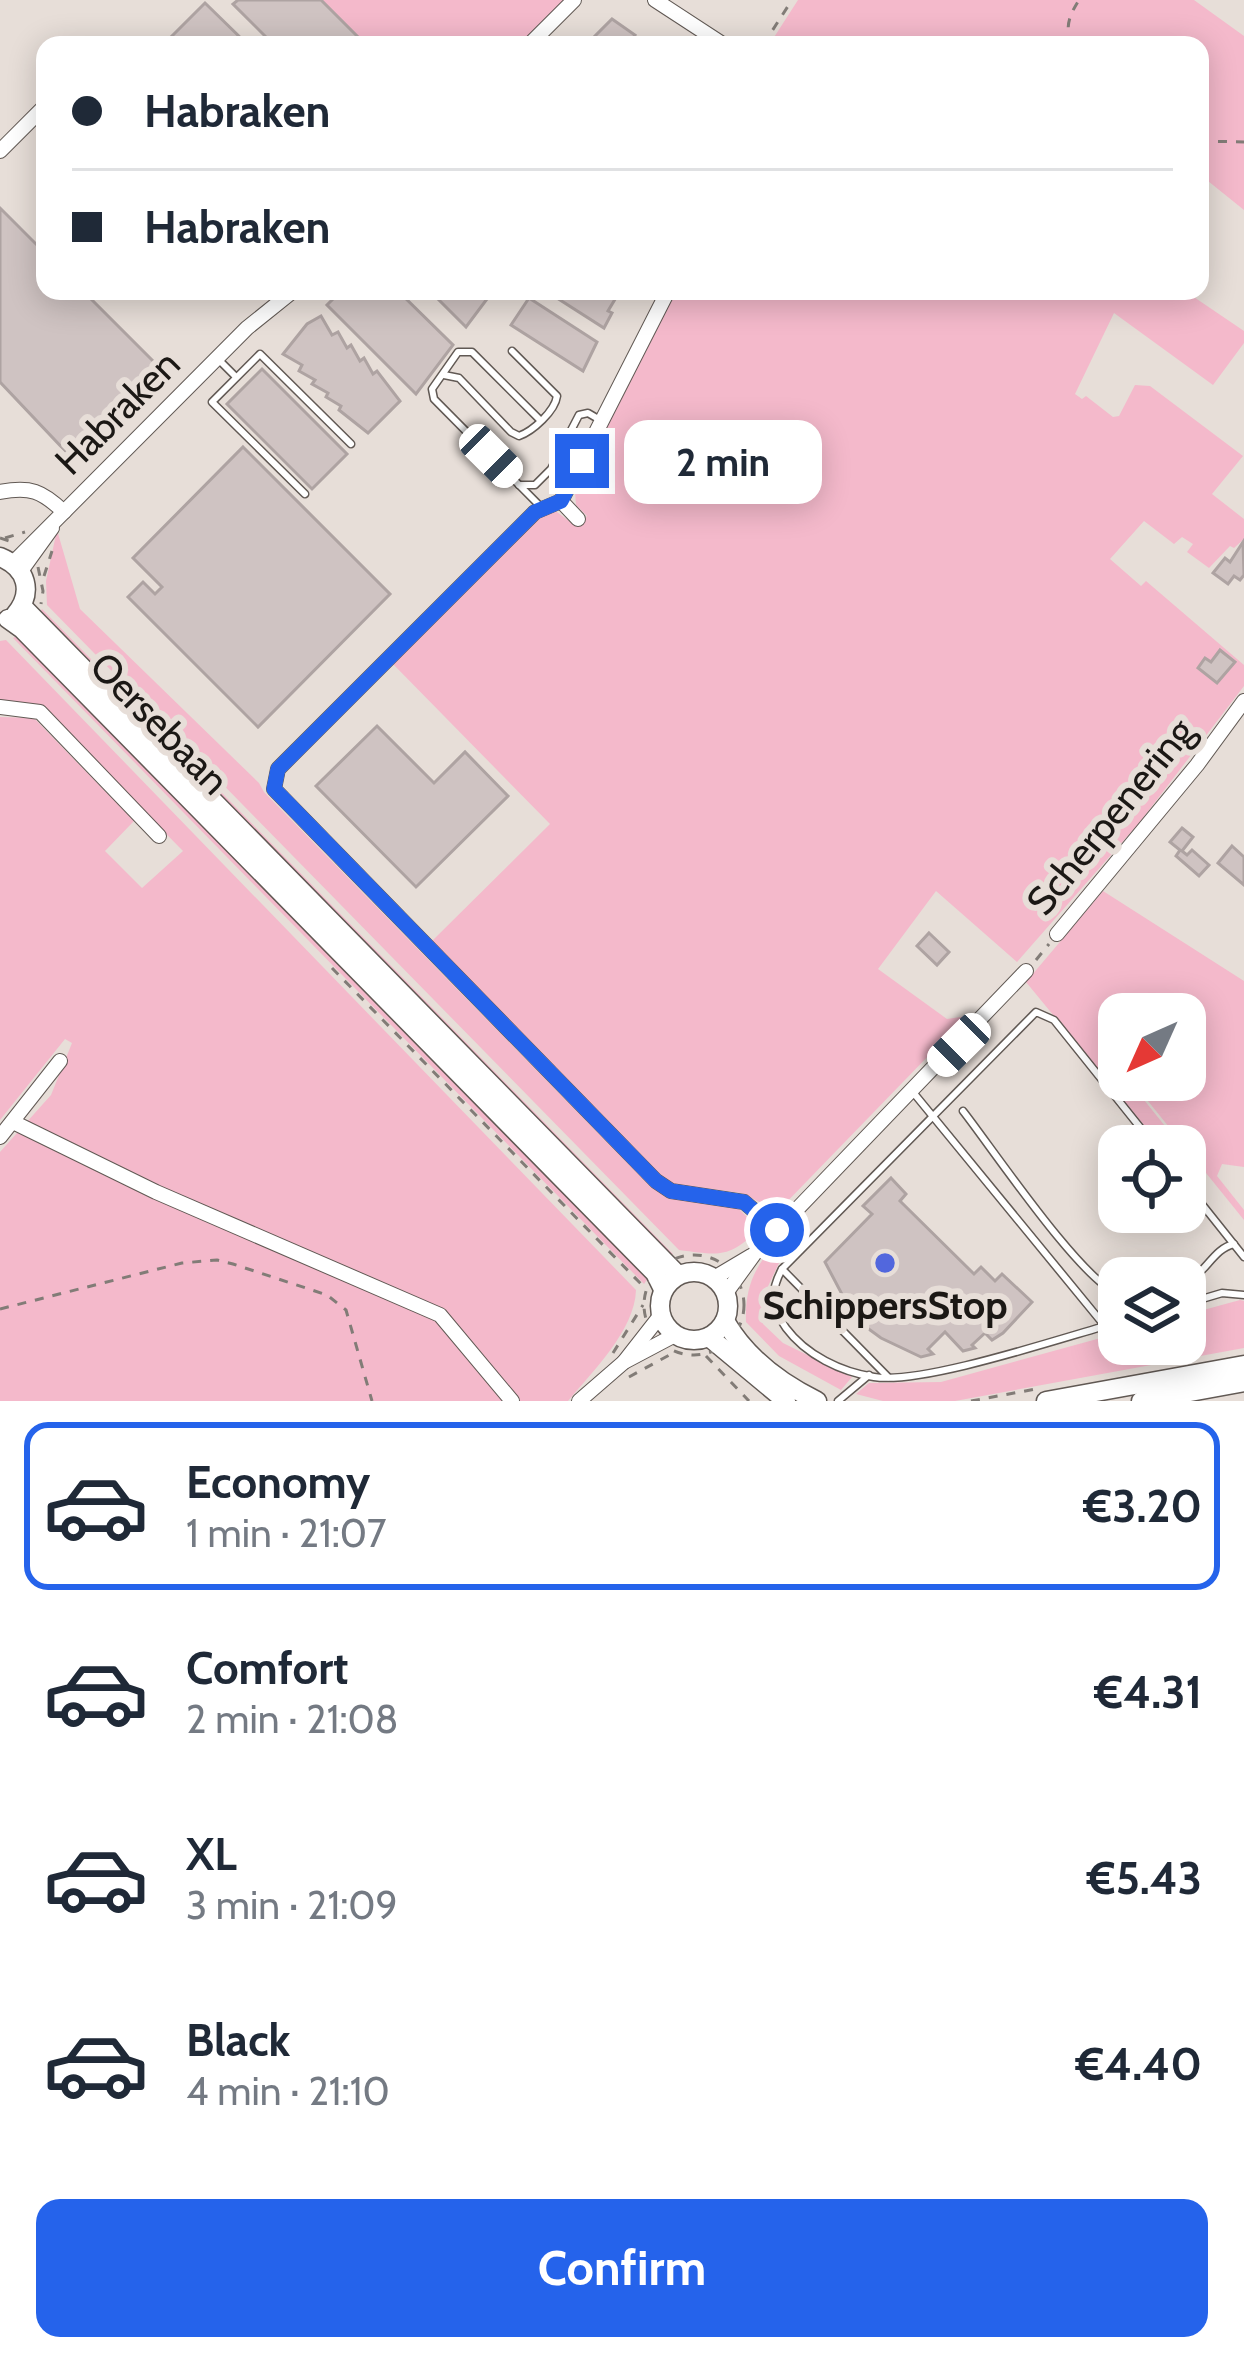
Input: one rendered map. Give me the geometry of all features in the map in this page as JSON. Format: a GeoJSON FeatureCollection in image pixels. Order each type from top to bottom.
{"type":"FeatureCollection","features":[{"type":"Feature","properties":{"kind":"main road"},"geometry":{"type":"LineString","coordinates":[[10,616],[27,588],[11,563]]}},
{"type":"Feature","properties":{"kind":"main road","name":"Oersebaan"},"geometry":{"type":"LineString","coordinates":[[10,616],[665,1275]]}},
{"type":"Feature","properties":{"kind":"main road"},"geometry":{"type":"LineString","coordinates":[[786,1401],[726,1337],[726,1279],[702,1272],[665,1275],[664,1335],[686,1340],[726,1337],[772,1375],[818,1401]]}},
{"type":"Feature","properties":{"kind":"main road"},"geometry":{"type":"LineString","coordinates":[[1046,1401],[1244,1365]]}},
{"type":"Feature","properties":{"kind":"main road"},"geometry":{"type":"LineString","coordinates":[[1142,1401],[1244,1382]]}},
{"type":"Feature","properties":{"kind":"street"},"geometry":{"type":"LineString","coordinates":[[538,36],[574,0]]}},
{"type":"Feature","properties":{"kind":"street"},"geometry":{"type":"LineString","coordinates":[[655,0],[710,36]]}},
{"type":"Feature","properties":{"kind":"street"},"geometry":{"type":"LineString","coordinates":[[0,152],[36,115]]}},
{"type":"Feature","properties":{"kind":"street","name":"Habraken"},"geometry":{"type":"LineString","coordinates":[[11,563],[43,545],[59,518],[217,358],[283,300]]}},
{"type":"Feature","properties":{"kind":"street"},"geometry":{"type":"LineString","coordinates":[[663,300],[561,501],[535,512],[278,769],[274,789],[656,1181],[671,1191],[744,1202],[777,1230]]}},
{"type":"Feature","properties":{"kind":"street","name":"Habraken"},"geometry":{"type":"LineString","coordinates":[[0,492],[40,491],[59,518]]}},
{"type":"Feature","properties":{"kind":"street"},"geometry":{"type":"LineString","coordinates":[[561,501],[578,519]]}},
{"type":"Feature","properties":{"kind":"street","name":"Scherpenering"},"geometry":{"type":"LineString","coordinates":[[1057,934],[1244,701]]}},
{"type":"Feature","properties":{"kind":"street"},"geometry":{"type":"LineString","coordinates":[[0,706],[40,712],[159,836]]}},
{"type":"Feature","properties":{"kind":"street"},"geometry":{"type":"LineString","coordinates":[[726,1279],[1026,971]]}},
{"type":"Feature","properties":{"kind":"street"},"geometry":{"type":"LineString","coordinates":[[0,1137],[59,1061]]}},
{"type":"Feature","properties":{"kind":"street"},"geometry":{"type":"LineString","coordinates":[[13,1122],[156,1192],[440,1315],[512,1401]]}},
{"type":"Feature","properties":{"kind":"street"},"geometry":{"type":"LineString","coordinates":[[579,1401],[664,1335]]}},
{"type":"Feature","properties":{"kind":"lane"},"geometry":{"type":"LineString","coordinates":[[441,375],[459,378],[519,436],[556,405],[556,396],[512,351]]}},
{"type":"Feature","properties":{"kind":"lane"},"geometry":{"type":"LineString","coordinates":[[540,420],[472,352],[458,352],[432,389],[434,399],[542,508]]}},
{"type":"Feature","properties":{"kind":"lane","name":"Habraken"},"geometry":{"type":"LineString","coordinates":[[305,494],[212,402],[260,354],[351,443]]}},
{"type":"Feature","properties":{"kind":"lane","name":"Habraken"},"geometry":{"type":"LineString","coordinates":[[217,358],[236,377]]}},
{"type":"Feature","properties":{"kind":"lane"},"geometry":{"type":"LineString","coordinates":[[520,485],[536,485],[551,469],[579,415],[588,413],[602,422]]}},
{"type":"Feature","properties":{"kind":"lane"},"geometry":{"type":"LineString","coordinates":[[1098,1328],[919,1375],[868,1376],[808,1352],[778,1316],[772,1294],[782,1268],[1036,1012],[1054,1020],[1138,1125]]}},
{"type":"Feature","properties":{"kind":"lane"},"geometry":{"type":"LineString","coordinates":[[912,1091],[1098,1317]]}},
{"type":"Feature","properties":{"kind":"lane"},"geometry":{"type":"LineString","coordinates":[[963,1111],[1098,1281]]}},
{"type":"Feature","properties":{"kind":"lane"},"geometry":{"type":"LineString","coordinates":[[1206,1209],[1244,1257]]}},
{"type":"Feature","properties":{"kind":"lane"},"geometry":{"type":"LineString","coordinates":[[777,1230],[800,1250]]}},
{"type":"Feature","properties":{"kind":"lane"},"geometry":{"type":"LineString","coordinates":[[1206,1269],[1220,1248],[1234,1244]]}},
{"type":"Feature","properties":{"kind":"lane"},"geometry":{"type":"LineString","coordinates":[[782,1268],[888,1377]]}},
{"type":"Feature","properties":{"kind":"lane"},"geometry":{"type":"LineString","coordinates":[[1206,1298],[1244,1295]]}},
{"type":"Feature","properties":{"kind":"lane"},"geometry":{"type":"LineString","coordinates":[[838,1401],[868,1376]]}},
{"type":"Feature","properties":{"kind":"path"},"geometry":{"type":"LineString","coordinates":[[769,36],[792,0]]}},
{"type":"Feature","properties":{"kind":"path"},"geometry":{"type":"LineString","coordinates":[[1068,36],[1079,0]]}},
{"type":"Feature","properties":{"kind":"path"},"geometry":{"type":"LineString","coordinates":[[1209,140],[1244,142]]}},
{"type":"Feature","properties":{"kind":"path","name":"Scherpenering"},"geometry":{"type":"LineString","coordinates":[[1026,971],[1057,934]]}},
{"type":"Feature","properties":{"kind":"path"},"geometry":{"type":"LineString","coordinates":[[608,1360],[680,1256],[716,1260],[745,1302],[726,1337],[749,1401]]}},
{"type":"Feature","properties":{"kind":"path"},"geometry":{"type":"LineString","coordinates":[[0,1309],[182,1263],[217,1260],[328,1295],[346,1310],[372,1401]]}},
{"type":"Feature","properties":{"kind":"path"},"geometry":{"type":"LineString","coordinates":[[644,1304],[664,1335]]}},
{"type":"Feature","properties":{"kind":"path"},"geometry":{"type":"LineString","coordinates":[[664,1335],[726,1337]]}},
{"type":"Feature","properties":{"kind":"path"},"geometry":{"type":"LineString","coordinates":[[625,1379],[664,1335]]}},
{"type":"Feature","properties":{"kind":"shaded area"},"geometry":{"type":"Polygon","coordinates":[[[314,0],[565,0],[528,36],[352,36],[314,0]]]}},
{"type":"Feature","properties":{"kind":"shaded area"},"geometry":{"type":"Polygon","coordinates":[[[798,0],[1194,0],[1244,36],[1244,210],[1209,182],[1209,36],[775,36],[798,0]]]}},
{"type":"Feature","properties":{"kind":"shaded area"},"geometry":{"type":"Polygon","coordinates":[[[671,300],[1198,300],[1244,331],[1244,343],[1213,385],[1114,313],[1075,394],[1082,399],[1086,396],[1113,417],[1119,416],[1135,385],[1150,386],[1243,456],[1212,494],[1244,519],[1244,539],[1209,568],[1187,552],[1193,544],[1182,537],[1174,544],[1144,521],[1110,559],[1141,586],[1146,581],[1244,665],[1244,686],[1139,823],[1017,962],[936,891],[878,969],[947,1019],[967,1016],[778,1211],[741,1193],[673,1184],[661,1177],[431,942],[550,824],[392,663],[541,514],[557,512],[577,527],[587,516],[576,505],[575,492],[671,300]]]}},
{"type":"Feature","properties":{"kind":"shaded area"},"geometry":{"type":"Polygon","coordinates":[[[57,530],[80,609],[259,783],[651,1187],[676,1199],[737,1207],[759,1229],[723,1253],[679,1250],[47,605],[46,581],[57,530]]]}},
{"type":"Feature","properties":{"kind":"shaded area"},"geometry":{"type":"Polygon","coordinates":[[[42,609],[673,1254],[665,1259],[36,620],[42,609]]]}},
{"type":"Feature","properties":{"kind":"shaded area"},"geometry":{"type":"Polygon","coordinates":[[[21,634],[650,1275],[644,1284],[13,638],[21,634]]]}},
{"type":"Feature","properties":{"kind":"shaded area"},"geometry":{"type":"Polygon","coordinates":[[[6,640],[636,1290],[620,1335],[568,1401],[0,1401],[0,1152],[51,1095],[72,1043],[65,1039],[0,1120],[0,717],[34,718],[134,821],[105,851],[142,888],[183,851],[40,706],[0,702],[0,641],[6,640]]]}},
{"type":"Feature","properties":{"kind":"shaded area"},"geometry":{"type":"Polygon","coordinates":[[[1103,891],[1244,981],[1244,1167],[1222,1164],[1217,1176],[1244,1210],[1244,1220],[1206,1173],[1206,1125],[1167,1125],[1148,1101],[1206,1101],[1206,993],[1098,993],[1098,1069],[1026,982],[1103,891]]]}},
{"type":"Feature","properties":{"kind":"shaded area"},"geometry":{"type":"Polygon","coordinates":[[[1124,1101],[1145,1101],[1164,1125],[1144,1125],[1124,1101]]]}},
{"type":"Feature","properties":{"kind":"shaded area"},"geometry":{"type":"Polygon","coordinates":[[[775,1244],[786,1248],[763,1297],[763,1324],[783,1343],[852,1377],[841,1390],[779,1356],[746,1322],[752,1280],[775,1244]]]}},
{"type":"Feature","properties":{"kind":"shaded area"},"geometry":{"type":"Polygon","coordinates":[[[1244,1301],[1244,1348],[1206,1355],[1206,1309],[1244,1301]]]}},
{"type":"Feature","properties":{"kind":"shaded area"},"geometry":{"type":"Polygon","coordinates":[[[1098,1339],[1098,1365],[1151,1365],[955,1401],[883,1401],[856,1394],[869,1383],[941,1382],[1098,1339]]]}},
{"type":"Feature","properties":{"kind":"building"},"geometry":{"type":"Polygon","coordinates":[[[238,0],[321,0],[357,36],[265,36],[233,4],[238,0]]]}},
{"type":"Feature","properties":{"kind":"building"},"geometry":{"type":"Polygon","coordinates":[[[205,3],[239,36],[172,36],[205,3]]]}},
{"type":"Feature","properties":{"kind":"building"},"geometry":{"type":"Polygon","coordinates":[[[612,19],[635,35],[634,36],[595,36],[612,19]]]}},
{"type":"Feature","properties":{"kind":"building"},"geometry":{"type":"Polygon","coordinates":[[[0,208],[36,244],[36,300],[92,300],[160,368],[71,457],[0,382],[0,208]]]}},
{"type":"Feature","properties":{"kind":"building"},"geometry":{"type":"Polygon","coordinates":[[[332,300],[407,300],[453,345],[416,394],[327,305],[332,300]]]}},
{"type":"Feature","properties":{"kind":"building"},"geometry":{"type":"Polygon","coordinates":[[[439,300],[486,300],[466,327],[439,300]]]}},
{"type":"Feature","properties":{"kind":"building"},"geometry":{"type":"Polygon","coordinates":[[[532,300],[597,342],[583,371],[511,325],[532,300]]]}},
{"type":"Feature","properties":{"kind":"building"},"geometry":{"type":"Polygon","coordinates":[[[560,300],[615,300],[604,328],[560,300]]]}},
{"type":"Feature","properties":{"kind":"building"},"geometry":{"type":"Polygon","coordinates":[[[321,316],[332,335],[338,332],[347,348],[351,345],[360,361],[364,358],[373,374],[377,371],[400,401],[368,433],[326,397],[328,393],[312,384],[315,380],[299,371],[302,365],[283,354],[307,324],[321,316]]]}},
{"type":"Feature","properties":{"kind":"building"},"geometry":{"type":"Polygon","coordinates":[[[262,369],[347,454],[312,489],[227,404],[262,369]]]}},
{"type":"Feature","properties":{"kind":"building"},"geometry":{"type":"Polygon","coordinates":[[[243,447],[390,594],[258,727],[128,597],[143,582],[155,594],[162,587],[133,558],[243,447]]]}},
{"type":"Feature","properties":{"kind":"building"},"geometry":{"type":"Polygon","coordinates":[[[1243,542],[1244,575],[1240,580],[1234,576],[1228,584],[1213,573],[1225,558],[1230,562],[1243,542]]]}},
{"type":"Feature","properties":{"kind":"building"},"geometry":{"type":"Polygon","coordinates":[[[1220,650],[1235,662],[1217,683],[1198,668],[1220,650]]]}},
{"type":"Feature","properties":{"kind":"building"},"geometry":{"type":"Polygon","coordinates":[[[377,726],[434,783],[465,752],[508,796],[416,887],[316,786],[377,726]]]}},
{"type":"Feature","properties":{"kind":"building"},"geometry":{"type":"Polygon","coordinates":[[[1182,828],[1193,837],[1182,851],[1187,855],[1192,850],[1209,865],[1199,876],[1176,856],[1180,850],[1170,842],[1182,828]]]}},
{"type":"Feature","properties":{"kind":"building"},"geometry":{"type":"Polygon","coordinates":[[[1232,846],[1244,857],[1244,885],[1218,863],[1232,846]]]}},
{"type":"Feature","properties":{"kind":"building"},"geometry":{"type":"Polygon","coordinates":[[[929,933],[949,952],[937,965],[917,946],[929,933]]]}},
{"type":"Feature","properties":{"kind":"building"},"geometry":{"type":"Polygon","coordinates":[[[891,1178],[906,1194],[900,1201],[974,1274],[981,1267],[995,1281],[1002,1274],[1032,1302],[1003,1333],[992,1340],[985,1333],[972,1345],[975,1348],[963,1351],[945,1332],[928,1349],[933,1354],[921,1357],[855,1319],[825,1262],[872,1214],[863,1206],[891,1178]]]}},
{"type":"Feature","properties":{"kind":"place","name":"SchippersStop"},"geometry":{"type":"Point","coordinates":[885,1263]}},
{"type":"Feature","properties":{"kind":"route"},"geometry":{"type":"LineString","coordinates":[[582,461],[561,501],[535,512],[278,769],[274,789],[656,1181],[671,1191],[744,1202],[777,1230]]}}]}
